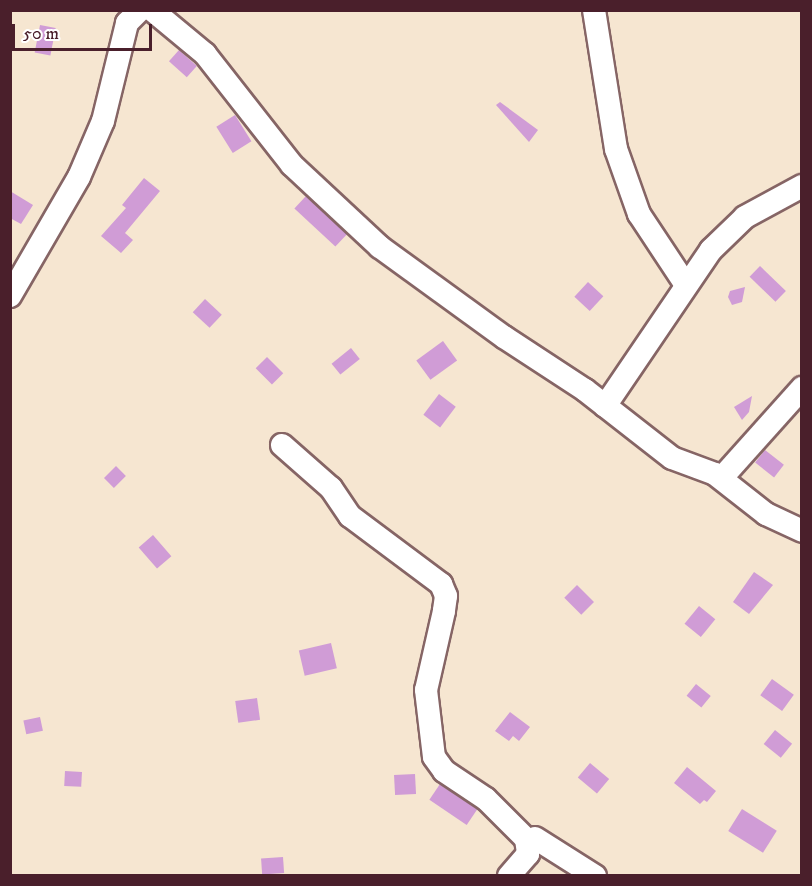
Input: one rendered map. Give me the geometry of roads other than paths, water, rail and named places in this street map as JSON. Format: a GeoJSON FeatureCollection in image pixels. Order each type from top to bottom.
{"type":"FeatureCollection","features":[{"type":"Feature","properties":{"kind":"street"},"geometry":{"type":"LineString","coordinates":[[10,296],[79,177],[103,121],[127,23],[140,10]]}},
{"type":"Feature","properties":{"kind":"street"},"geometry":{"type":"LineString","coordinates":[[153,10],[205,54],[292,165],[380,247],[605,406],[672,458],[715,474],[766,514],[801,531]]}},
{"type":"Feature","properties":{"kind":"street"},"geometry":{"type":"LineString","coordinates":[[594,10],[616,149],[639,214],[686,285]]}},
{"type":"Feature","properties":{"kind":"street"},"geometry":{"type":"LineString","coordinates":[[605,406],[711,250],[744,217],[801,186]]}},
{"type":"Feature","properties":{"kind":"street"},"geometry":{"type":"LineString","coordinates":[[727,472],[801,388]]}},
{"type":"Feature","properties":{"kind":"street"},"geometry":{"type":"LineString","coordinates":[[282,445],[331,488],[350,516],[441,584],[445,603],[426,690],[434,757],[444,771],[486,799],[526,839],[528,854],[509,876]]}},
{"type":"Feature","properties":{"kind":"street"},"geometry":{"type":"LineString","coordinates":[[535,838],[596,876]]}}]}
